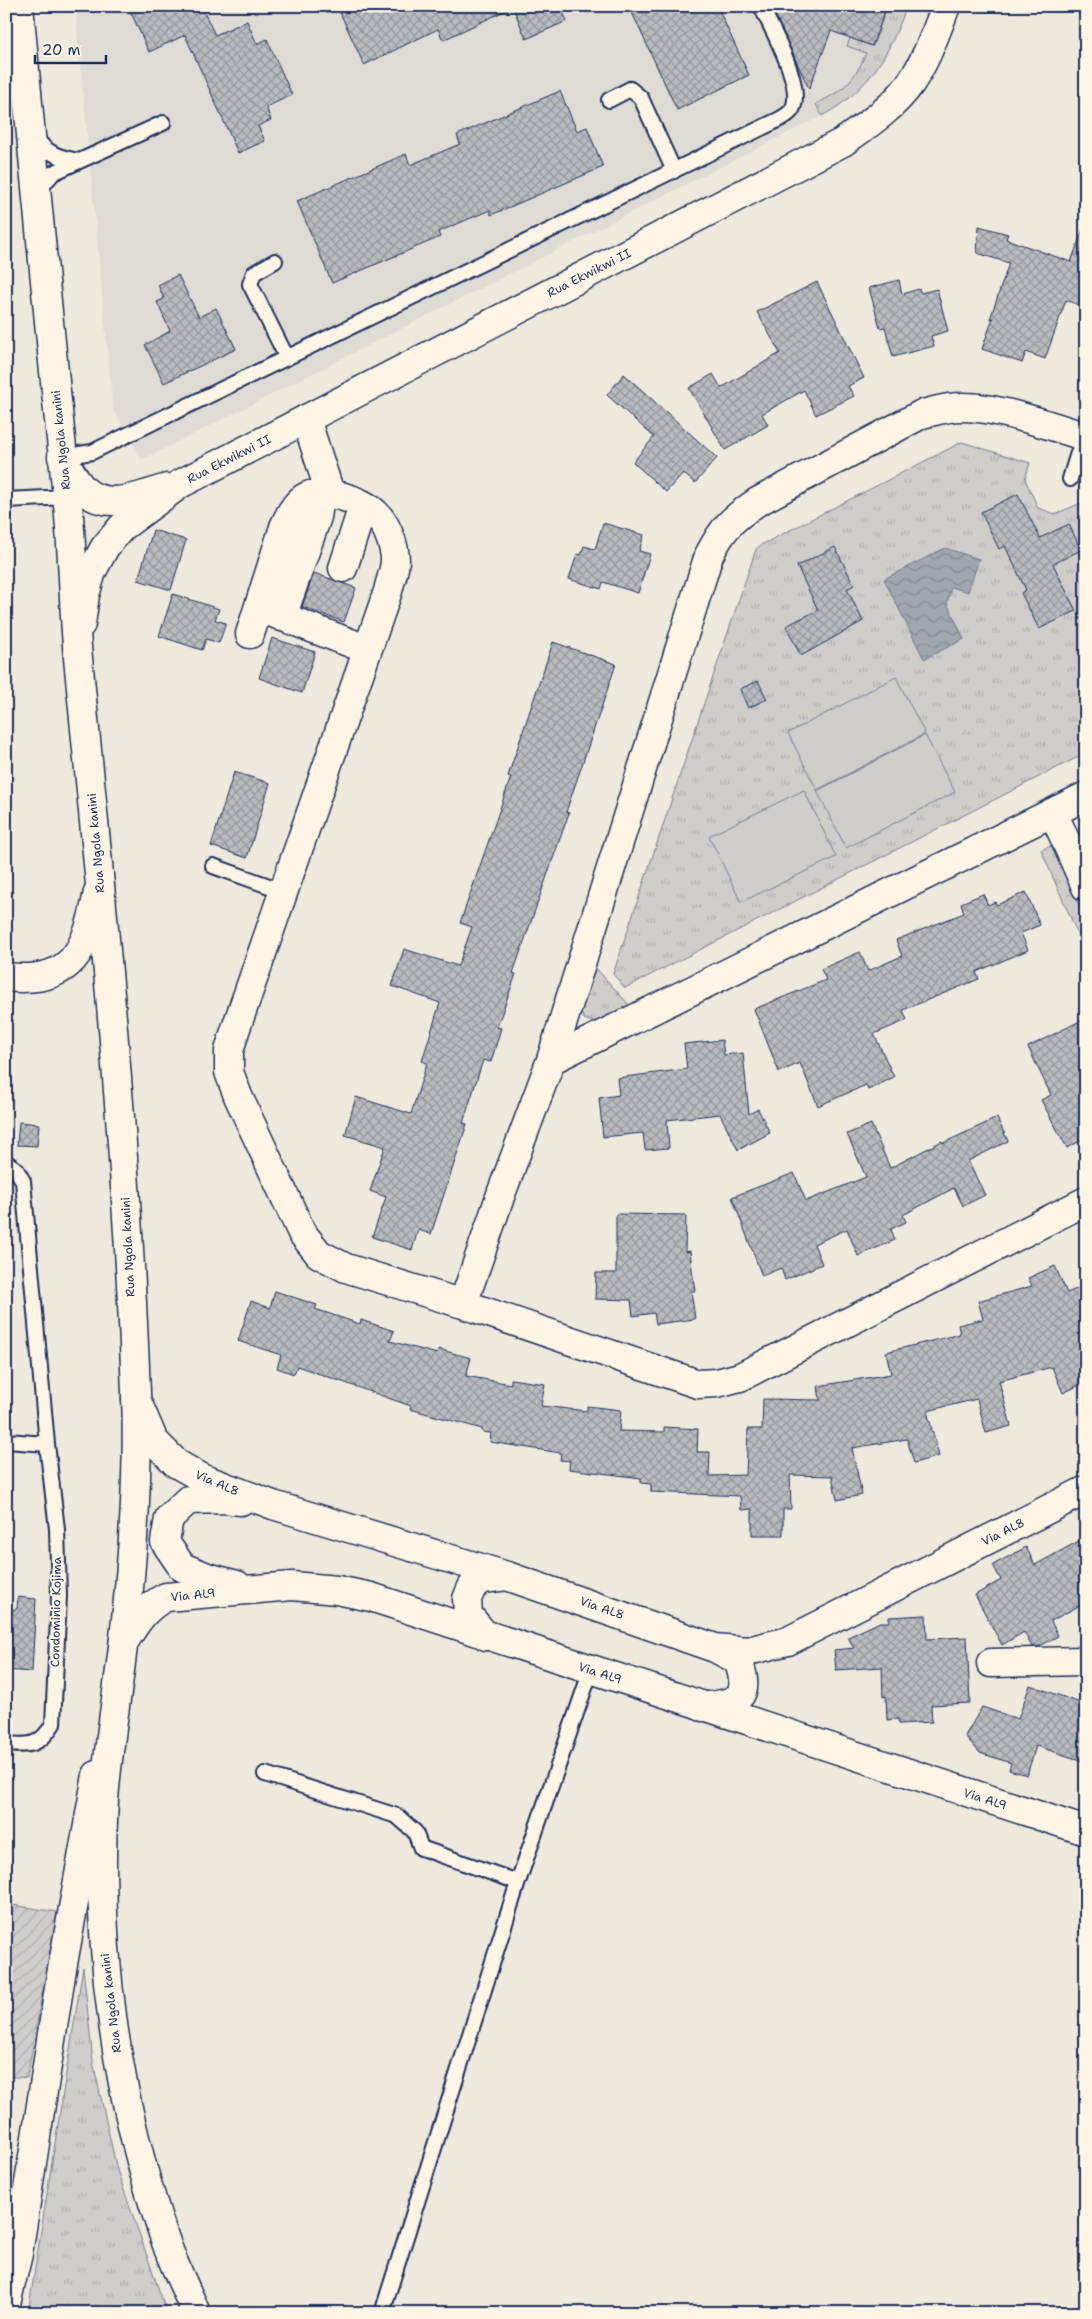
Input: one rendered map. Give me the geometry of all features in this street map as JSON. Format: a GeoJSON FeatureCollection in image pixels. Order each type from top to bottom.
{"type":"FeatureCollection","features":[{"type":"Feature","properties":{"kind":"street","name":"Rua Ngola kanini"},"geometry":{"type":"LineString","coordinates":[[18,6],[67,496],[77,647],[100,882],[125,1191],[136,1399],[132,1554],[124,1642],[104,1798],[102,1876],[105,1957],[114,2039],[133,2132],[169,2251],[196,2313]]}},
{"type":"Feature","properties":{"kind":"street","name":"Rua Ekwikwi II"},"geometry":{"type":"LineString","coordinates":[[77,647],[84,595],[92,571],[105,546],[122,527],[180,484],[843,142],[883,113],[910,84],[928,52],[946,6]]}},
{"type":"Feature","properties":{"kind":"street"},"geometry":{"type":"LineString","coordinates":[[464,1304],[501,1194],[551,1060],[709,555],[720,533],[735,517],[757,502],[922,414],[943,409],[980,408],[1084,437]]}},
{"type":"Feature","properties":{"kind":"street"},"geometry":{"type":"LineString","coordinates":[[250,634],[271,613],[317,517],[325,493],[306,419]]}},
{"type":"Feature","properties":{"kind":"street","name":"Rua Ekwikwi II"},"geometry":{"type":"LineString","coordinates":[[62,457],[82,488],[92,495],[105,500],[120,501],[180,484]]}},
{"type":"Feature","properties":{"kind":"street"},"geometry":{"type":"LineString","coordinates":[[325,493],[363,506],[376,513],[387,530],[395,560],[388,590],[366,649],[229,1051],[229,1072],[240,1102],[302,1232],[319,1254],[346,1268],[464,1304],[698,1384],[717,1383],[740,1377],[1086,1201]]}},
{"type":"Feature","properties":{"kind":"street"},"geometry":{"type":"LineString","coordinates":[[343,568],[363,506]]}},
{"type":"Feature","properties":{"kind":"street"},"geometry":{"type":"LineString","coordinates":[[271,613],[366,649]]}},
{"type":"Feature","properties":{"kind":"street"},"geometry":{"type":"LineString","coordinates":[[551,1060],[1086,796]]}},
{"type":"Feature","properties":{"kind":"street"},"geometry":{"type":"LineString","coordinates":[[1053,812],[1086,887]]}},
{"type":"Feature","properties":{"kind":"street"},"geometry":{"type":"LineString","coordinates":[[6,978],[39,977],[70,965],[88,934],[100,882]]}},
{"type":"Feature","properties":{"kind":"street","name":"Via AL8"},"geometry":{"type":"LineString","coordinates":[[136,1399],[154,1441],[177,1464],[202,1478],[273,1505],[507,1576],[715,1648],[748,1652],[788,1641],[1086,1490]]}},
{"type":"Feature","properties":{"kind":"street"},"geometry":{"type":"LineString","coordinates":[[253,1590],[207,1577],[182,1566],[165,1542],[169,1518],[188,1500],[225,1499],[273,1505]]}},
{"type":"Feature","properties":{"kind":"street"},"geometry":{"type":"LineString","coordinates":[[486,1636],[468,1616],[467,1599],[472,1587],[483,1579],[507,1576]]}},
{"type":"Feature","properties":{"kind":"street","name":"Via AL9"},"geometry":{"type":"LineString","coordinates":[[124,1642],[140,1615],[154,1603],[166,1597],[292,1586],[337,1590],[408,1608],[486,1636],[1086,1831]]}},
{"type":"Feature","properties":{"kind":"street"},"geometry":{"type":"LineString","coordinates":[[702,1707],[729,1704],[742,1695],[745,1679],[738,1660],[715,1648]]}},
{"type":"Feature","properties":{"kind":"street"},"geometry":{"type":"LineString","coordinates":[[991,1663],[1086,1661]]}},
{"type":"Feature","properties":{"kind":"street","name":"Rua Ngola kanini"},"geometry":{"type":"LineString","coordinates":[[6,2304],[18,2254],[59,1984],[95,1782],[118,1682]]}},
{"type":"Feature","properties":{"kind":"lane"},"geometry":{"type":"LineString","coordinates":[[62,457],[92,452],[674,172],[778,120],[791,110],[795,98],[794,80],[761,6]]}},
{"type":"Feature","properties":{"kind":"lane"},"geometry":{"type":"LineString","coordinates":[[610,100],[630,89],[636,92],[641,98],[674,172]]}},
{"type":"Feature","properties":{"kind":"lane"},"geometry":{"type":"LineString","coordinates":[[30,120],[37,140],[47,152],[79,161]]}},
{"type":"Feature","properties":{"kind":"lane"},"geometry":{"type":"LineString","coordinates":[[37,200],[43,185],[53,173],[163,123]]}},
{"type":"Feature","properties":{"kind":"lane"},"geometry":{"type":"LineString","coordinates":[[276,261],[254,273],[250,284],[287,358]]}},
{"type":"Feature","properties":{"kind":"lane"},"geometry":{"type":"LineString","coordinates":[[1070,479],[1084,437]]}},
{"type":"Feature","properties":{"kind":"lane"},"geometry":{"type":"LineString","coordinates":[[6,500],[67,496]]}},
{"type":"Feature","properties":{"kind":"lane"},"geometry":{"type":"LineString","coordinates":[[214,866],[283,891]]}},
{"type":"Feature","properties":{"kind":"lane","name":"Condominio Kojima"},"geometry":{"type":"LineString","coordinates":[[6,1162],[16,1170],[23,1181],[35,1294],[47,1444],[57,1529],[58,1596],[53,1724],[46,1735],[37,1743],[25,1745],[6,1744]]}},
{"type":"Feature","properties":{"kind":"lane"},"geometry":{"type":"LineString","coordinates":[[6,1441],[47,1444]]}},
{"type":"Feature","properties":{"kind":"lane"},"geometry":{"type":"LineString","coordinates":[[382,2313],[518,1882],[590,1670]]}},
{"type":"Feature","properties":{"kind":"lane"},"geometry":{"type":"LineString","coordinates":[[265,1774],[397,1816],[415,1832],[422,1848],[518,1882]]}},
{"type":"Feature","properties":{"kind":"shaded area"},"geometry":{"type":"Polygon","coordinates":[[[75,6],[907,6],[886,57],[872,77],[837,108],[142,460],[113,409],[75,6]]]}},
{"type":"Feature","properties":{"kind":"green space"},"geometry":{"type":"Polygon","coordinates":[[[887,6],[907,6],[884,56],[865,83],[838,106],[822,116],[816,104],[847,84],[857,71],[866,53],[847,46],[850,38],[873,46],[887,6]]]}},
{"type":"Feature","properties":{"kind":"green space"},"geometry":{"type":"Polygon","coordinates":[[[962,442],[1030,463],[1025,479],[1038,508],[1055,514],[1086,501],[1086,753],[625,988],[613,974],[756,549],[962,442]]]}},
{"type":"Feature","properties":{"kind":"green space"},"geometry":{"type":"Polygon","coordinates":[[[896,677],[925,734],[817,790],[788,733],[896,677]]]}},
{"type":"Feature","properties":{"kind":"green space"},"geometry":{"type":"Polygon","coordinates":[[[925,735],[955,792],[846,848],[817,791],[925,735]]]}},
{"type":"Feature","properties":{"kind":"green space"},"geometry":{"type":"Polygon","coordinates":[[[804,790],[836,857],[741,902],[709,836],[804,790]]]}},
{"type":"Feature","properties":{"kind":"green space"},"geometry":{"type":"Polygon","coordinates":[[[1053,845],[1086,921],[1086,953],[1041,850],[1053,845]]]}},
{"type":"Feature","properties":{"kind":"green space"},"geometry":{"type":"Polygon","coordinates":[[[593,965],[631,1007],[596,1023],[584,1019],[580,1011],[593,965]]]}},
{"type":"Feature","properties":{"kind":"green space"},"geometry":{"type":"Polygon","coordinates":[[[6,1904],[57,1912],[27,2078],[6,2076],[6,1904]]]}},
{"type":"Feature","properties":{"kind":"green space"},"geometry":{"type":"Polygon","coordinates":[[[83,1967],[93,2062],[117,2170],[167,2313],[28,2313],[83,1967]]]}},
{"type":"Feature","properties":{"kind":"water"},"geometry":{"type":"Polygon","coordinates":[[[945,548],[979,559],[968,592],[951,587],[947,603],[964,639],[924,659],[884,579],[945,548]]]}},
{"type":"Feature","properties":{"kind":"building"},"geometry":{"type":"Polygon","coordinates":[[[128,6],[201,6],[215,35],[247,21],[257,44],[267,39],[292,95],[266,107],[271,120],[258,126],[265,141],[238,153],[185,35],[149,52],[128,6]]]}},
{"type":"Feature","properties":{"kind":"building"},"geometry":{"type":"Polygon","coordinates":[[[337,6],[560,6],[567,21],[526,39],[513,7],[443,40],[438,29],[364,65],[337,6]]]}},
{"type":"Feature","properties":{"kind":"building"},"geometry":{"type":"Polygon","coordinates":[[[629,6],[717,6],[749,75],[677,110],[629,6]]]}},
{"type":"Feature","properties":{"kind":"building"},"geometry":{"type":"Polygon","coordinates":[[[771,6],[887,6],[872,46],[831,31],[809,89],[771,6]]]}},
{"type":"Feature","properties":{"kind":"building"},"geometry":{"type":"Polygon","coordinates":[[[560,91],[577,131],[587,127],[603,167],[491,215],[490,210],[438,232],[440,237],[332,283],[297,201],[406,154],[410,165],[460,144],[457,135],[560,91]]]}},
{"type":"Feature","properties":{"kind":"building"},"geometry":{"type":"Polygon","coordinates":[[[979,226],[1008,234],[1006,239],[1071,262],[1083,229],[1086,229],[1086,308],[1066,300],[1045,359],[1026,352],[1022,363],[982,349],[1009,263],[977,253],[979,226]]]}},
{"type":"Feature","properties":{"kind":"building"},"geometry":{"type":"Polygon","coordinates":[[[178,275],[199,317],[216,308],[236,349],[164,383],[145,345],[170,331],[157,302],[164,299],[158,285],[178,275]]]}},
{"type":"Feature","properties":{"kind":"building"},"geometry":{"type":"Polygon","coordinates":[[[899,280],[902,294],[919,289],[921,293],[937,289],[948,331],[931,336],[934,346],[893,357],[885,327],[880,328],[869,288],[899,280]]]}},
{"type":"Feature","properties":{"kind":"building"},"geometry":{"type":"Polygon","coordinates":[[[817,282],[864,378],[848,386],[854,396],[816,415],[804,390],[762,414],[768,425],[725,450],[689,388],[713,374],[721,388],[780,353],[757,312],[817,282]]]}},
{"type":"Feature","properties":{"kind":"building"},"geometry":{"type":"Polygon","coordinates":[[[624,374],[717,458],[695,483],[683,473],[666,492],[633,462],[654,437],[607,395],[624,374]]]}},
{"type":"Feature","properties":{"kind":"building"},"geometry":{"type":"Polygon","coordinates":[[[1018,494],[1040,538],[1069,524],[1081,550],[1053,564],[1076,611],[1039,629],[1021,593],[1026,590],[1005,546],[999,549],[981,512],[1018,494]]]}},
{"type":"Feature","properties":{"kind":"building"},"geometry":{"type":"Polygon","coordinates":[[[603,523],[644,535],[639,551],[650,554],[638,593],[603,582],[601,589],[569,579],[577,554],[581,555],[584,546],[595,549],[603,523]]]}},
{"type":"Feature","properties":{"kind":"building"},"geometry":{"type":"Polygon","coordinates":[[[153,530],[186,540],[171,590],[138,580],[153,530]]]}},
{"type":"Feature","properties":{"kind":"building"},"geometry":{"type":"Polygon","coordinates":[[[835,547],[854,585],[847,589],[863,621],[801,656],[786,626],[818,610],[797,566],[835,547]]]}},
{"type":"Feature","properties":{"kind":"building"},"geometry":{"type":"Polygon","coordinates":[[[314,573],[356,588],[344,622],[302,607],[314,573]]]}},
{"type":"Feature","properties":{"kind":"building"},"geometry":{"type":"Polygon","coordinates":[[[173,594],[219,609],[215,620],[226,623],[219,643],[206,639],[202,650],[159,636],[173,594]]]}},
{"type":"Feature","properties":{"kind":"building"},"geometry":{"type":"Polygon","coordinates":[[[272,638],[315,652],[302,693],[259,678],[272,638]]]}},
{"type":"Feature","properties":{"kind":"building"},"geometry":{"type":"Polygon","coordinates":[[[553,642],[616,664],[566,812],[569,813],[513,973],[516,974],[497,1027],[501,1028],[491,1062],[483,1060],[463,1123],[467,1124],[431,1234],[418,1230],[412,1250],[372,1237],[386,1197],[370,1191],[385,1147],[345,1135],[356,1097],[411,1114],[427,1063],[422,1061],[440,1003],[392,986],[404,949],[458,966],[472,927],[460,923],[511,777],[508,776],[553,642]]]}},
{"type":"Feature","properties":{"kind":"building"},"geometry":{"type":"Polygon","coordinates":[[[758,681],[767,699],[748,708],[740,689],[758,681]]]}},
{"type":"Feature","properties":{"kind":"building"},"geometry":{"type":"Polygon","coordinates":[[[234,772],[270,783],[247,858],[211,846],[234,772]]]}},
{"type":"Feature","properties":{"kind":"building"},"geometry":{"type":"Polygon","coordinates":[[[1026,892],[1040,925],[1021,933],[1028,950],[976,972],[979,979],[903,1010],[907,1020],[874,1034],[894,1077],[868,1090],[866,1085],[818,1106],[800,1063],[779,1072],[754,1009],[826,980],[821,969],[860,952],[868,971],[902,956],[896,940],[964,913],[961,903],[983,894],[988,905],[995,902],[997,905],[1026,892]]]}},
{"type":"Feature","properties":{"kind":"building"},"geometry":{"type":"Polygon","coordinates":[[[1086,1018],[1086,1138],[1067,1148],[1041,1100],[1051,1095],[1028,1047],[1086,1018]]]}},
{"type":"Feature","properties":{"kind":"building"},"geometry":{"type":"Polygon","coordinates":[[[722,1040],[724,1055],[743,1053],[749,1114],[758,1109],[770,1133],[738,1150],[720,1114],[667,1120],[669,1148],[645,1150],[643,1133],[603,1137],[599,1098],[619,1095],[617,1078],[687,1069],[684,1044],[722,1040]]]}},
{"type":"Feature","properties":{"kind":"building"},"geometry":{"type":"Polygon","coordinates":[[[997,1118],[1008,1141],[968,1161],[985,1195],[963,1206],[954,1188],[903,1215],[906,1222],[891,1229],[895,1240],[858,1256],[847,1229],[814,1244],[822,1264],[785,1280],[781,1268],[762,1276],[732,1197],[794,1173],[806,1201],[866,1177],[847,1134],[871,1124],[890,1168],[942,1141],[943,1143],[997,1118]]]}},
{"type":"Feature","properties":{"kind":"building"},"geometry":{"type":"Polygon","coordinates":[[[19,1122],[39,1124],[37,1146],[17,1145],[19,1122]]]}},
{"type":"Feature","properties":{"kind":"building"},"geometry":{"type":"Polygon","coordinates":[[[616,1214],[686,1215],[685,1252],[690,1251],[695,1291],[691,1291],[695,1319],[656,1324],[654,1313],[633,1316],[631,1300],[595,1299],[596,1273],[616,1273],[616,1214]]]}},
{"type":"Feature","properties":{"kind":"building"},"geometry":{"type":"Polygon","coordinates":[[[1055,1266],[1067,1293],[1086,1285],[1086,1382],[1063,1393],[1052,1367],[999,1381],[1011,1426],[986,1433],[977,1399],[927,1411],[939,1456],[914,1463],[907,1439],[852,1448],[862,1495],[837,1500],[832,1476],[790,1475],[791,1509],[783,1509],[783,1535],[752,1535],[752,1509],[741,1510],[740,1496],[651,1492],[651,1484],[641,1483],[641,1478],[569,1469],[570,1461],[560,1460],[561,1453],[490,1442],[491,1433],[482,1432],[482,1429],[410,1409],[411,1406],[297,1366],[294,1374],[277,1368],[281,1355],[238,1341],[251,1301],[270,1308],[275,1291],[317,1305],[315,1309],[360,1324],[361,1320],[394,1331],[390,1341],[437,1354],[438,1349],[471,1358],[466,1376],[511,1384],[511,1379],[545,1384],[541,1406],[587,1411],[587,1406],[621,1410],[619,1431],[664,1432],[664,1427],[698,1429],[697,1452],[710,1452],[709,1476],[746,1475],[748,1429],[762,1429],[763,1399],[820,1400],[818,1386],[891,1374],[886,1352],[960,1334],[958,1325],[983,1319],[978,1301],[1032,1286],[1028,1278],[1055,1266]]]}},
{"type":"Feature","properties":{"kind":"building"},"geometry":{"type":"Polygon","coordinates":[[[1086,1537],[1086,1602],[1051,1621],[1058,1636],[1040,1646],[1032,1647],[1024,1632],[1002,1645],[975,1595],[1001,1580],[993,1565],[1026,1547],[1035,1565],[1086,1537]]]}},
{"type":"Feature","properties":{"kind":"building"},"geometry":{"type":"Polygon","coordinates":[[[18,1597],[36,1599],[32,1672],[6,1670],[6,1610],[17,1609],[18,1597]]]}},
{"type":"Feature","properties":{"kind":"building"},"geometry":{"type":"Polygon","coordinates":[[[926,1615],[927,1639],[967,1637],[970,1703],[931,1705],[932,1722],[899,1724],[898,1719],[887,1720],[886,1696],[883,1697],[882,1667],[836,1670],[834,1650],[854,1648],[848,1637],[880,1622],[889,1622],[889,1617],[926,1615]]]}},
{"type":"Feature","properties":{"kind":"building"},"geometry":{"type":"Polygon","coordinates":[[[1030,1685],[1086,1705],[1086,1762],[1036,1746],[1027,1775],[1009,1770],[1011,1763],[980,1753],[965,1736],[982,1707],[1018,1719],[1030,1685]]]}}]}
